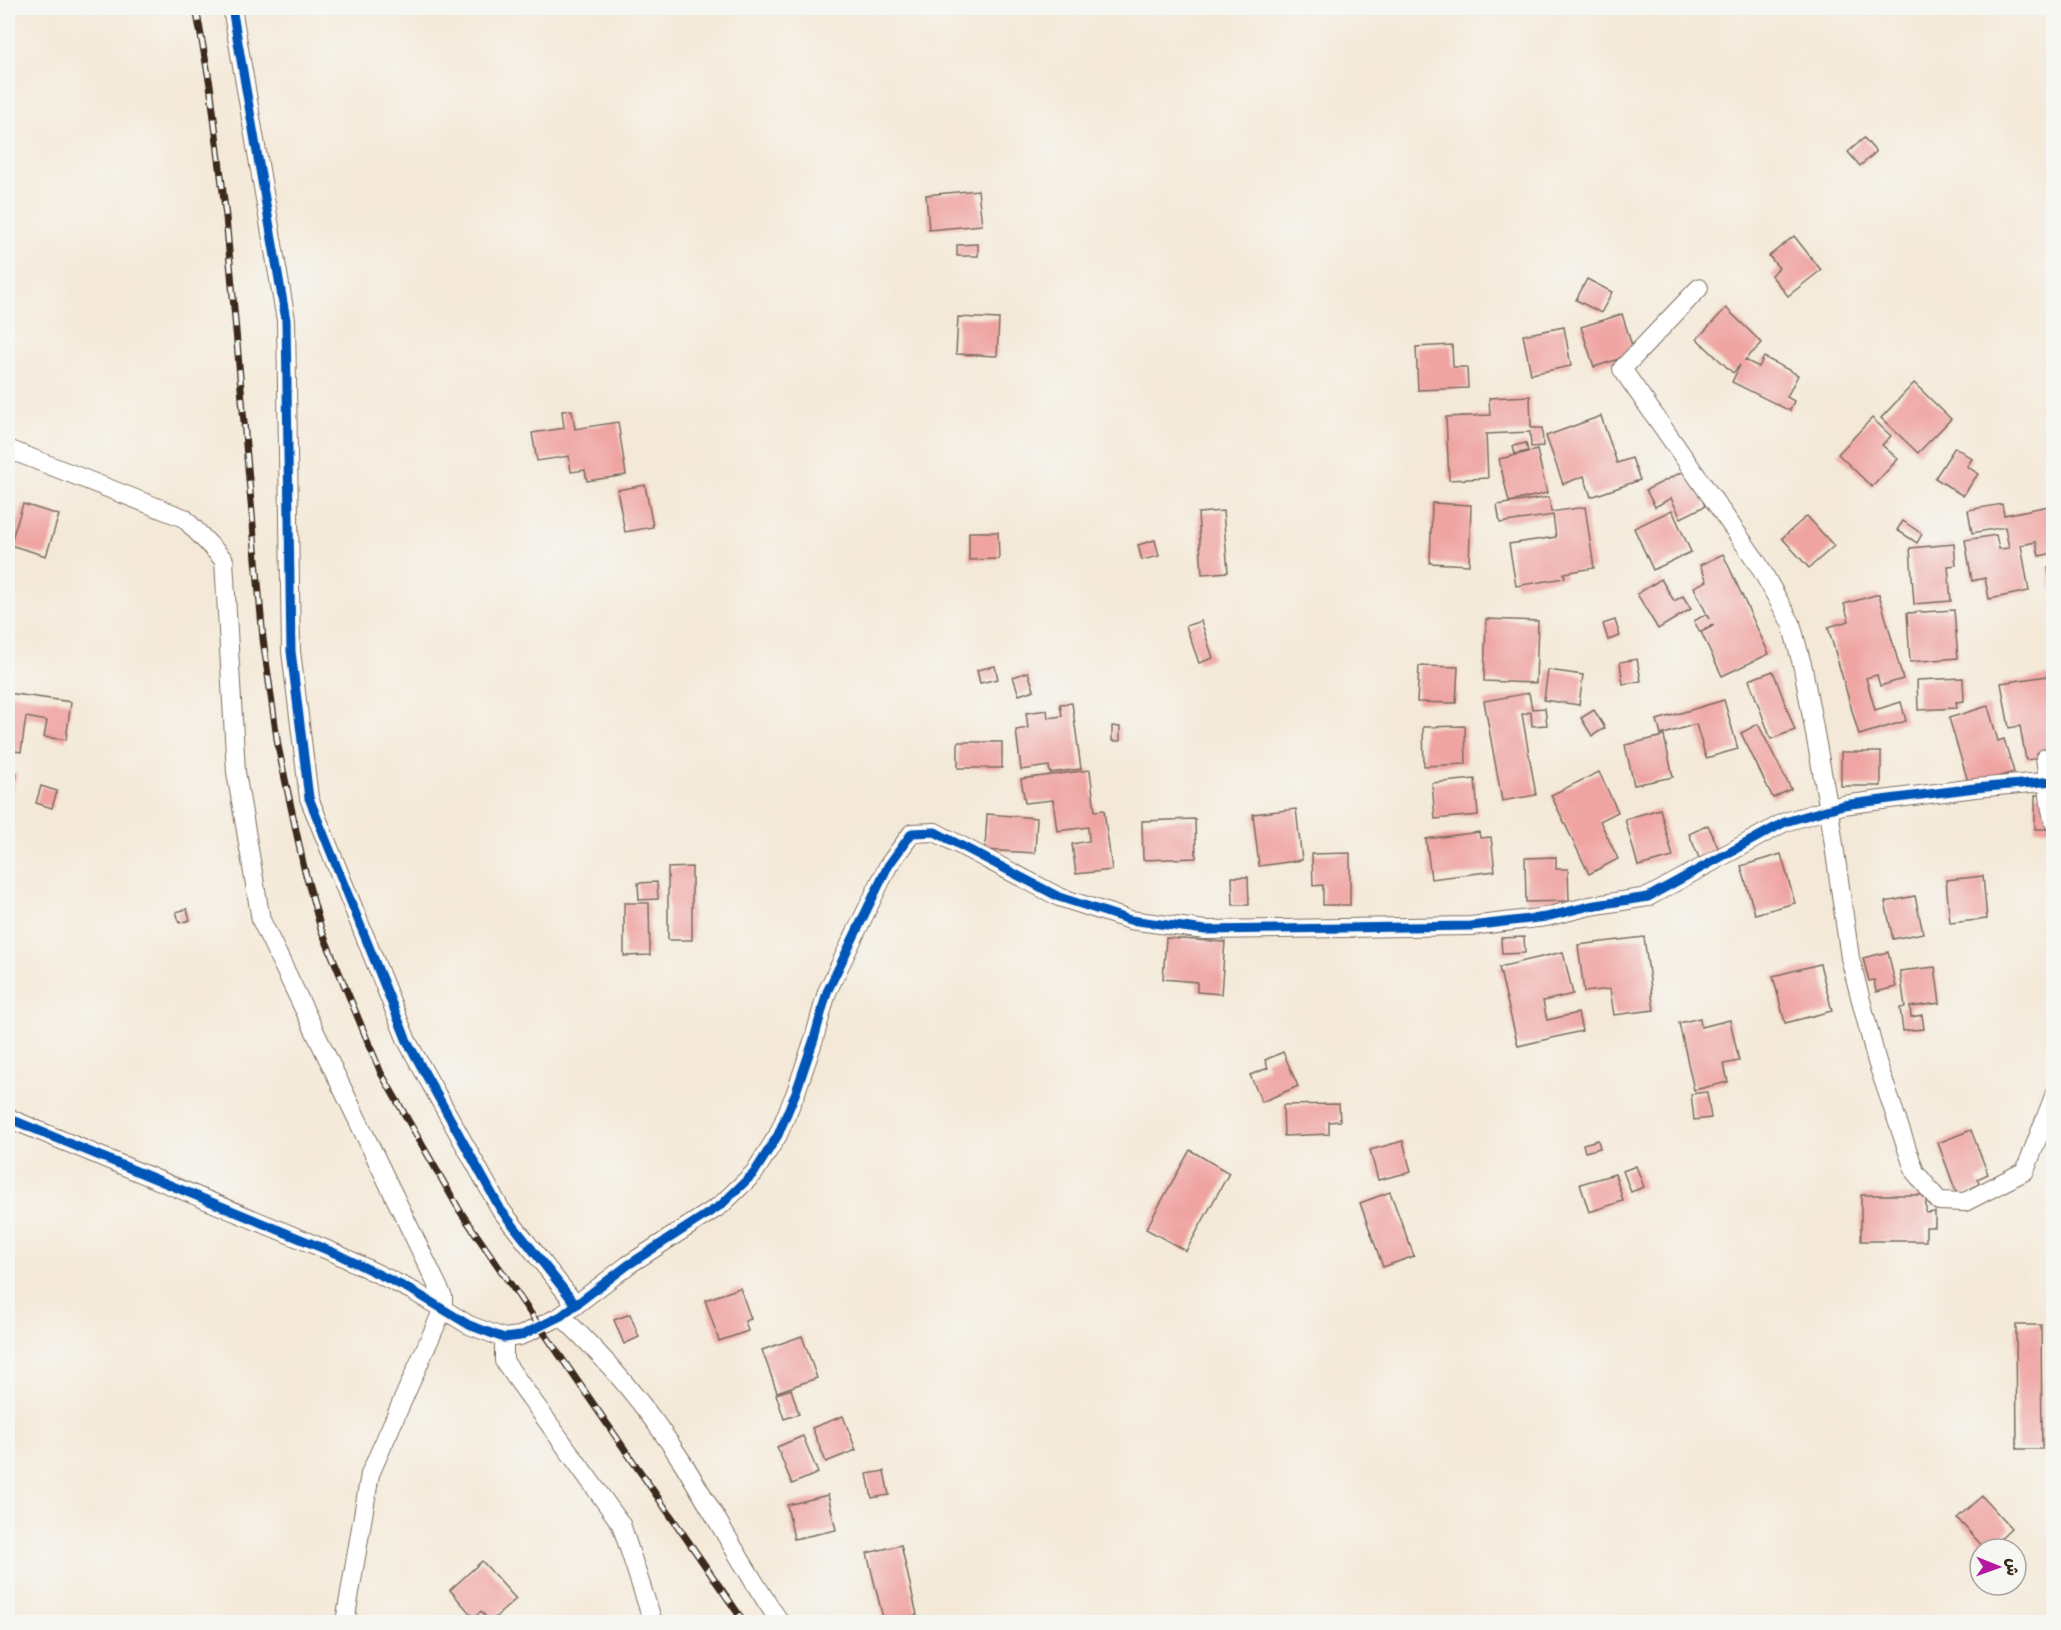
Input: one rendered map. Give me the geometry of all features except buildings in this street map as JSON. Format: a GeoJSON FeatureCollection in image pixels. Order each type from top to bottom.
{"type":"FeatureCollection","features":[{"type":"Feature","properties":{"kind":"street"},"geometry":{"type":"LineString","coordinates":[[232,8],[286,320],[291,651],[309,798],[407,1041],[501,1210],[576,1305]]}},
{"type":"Feature","properties":{"kind":"street"},"geometry":{"type":"LineString","coordinates":[[1699,288],[1622,369],[1757,562],[1791,623],[1803,668],[1829,810],[1850,958],[1877,1062],[1915,1172],[1939,1201],[1965,1202],[2025,1171],[2054,1096]]}},
{"type":"Feature","properties":{"kind":"street"},"geometry":{"type":"LineString","coordinates":[[8,449],[184,518],[224,560],[236,772],[261,920],[443,1297],[443,1310],[370,1474],[345,1623]]}},
{"type":"Feature","properties":{"kind":"street"},"geometry":{"type":"LineString","coordinates":[[2045,758],[2051,781],[2049,807],[2054,822]]}},
{"type":"Feature","properties":{"kind":"street"},"geometry":{"type":"LineString","coordinates":[[8,1118],[337,1254],[413,1291],[469,1325],[504,1338],[520,1336],[561,1316],[628,1265],[721,1204],[754,1173],[778,1136],[796,1092],[827,992],[888,866],[912,833],[935,832],[1059,897],[1130,920],[1205,930],[1471,926],[1546,917],[1590,906],[1648,897],[1785,822],[1843,806],[1975,788],[2051,781]]}},
{"type":"Feature","properties":{"kind":"street"},"geometry":{"type":"LineString","coordinates":[[561,1316],[584,1338],[643,1406],[682,1461],[780,1623]]}},
{"type":"Feature","properties":{"kind":"street"},"geometry":{"type":"LineString","coordinates":[[504,1338],[504,1360],[621,1524],[653,1623]]}},
{"type":"Feature","properties":{"kind":"railway"},"geometry":{"type":"LineString","coordinates":[[196,8],[210,85],[226,217],[263,639],[278,746],[304,868],[321,929],[381,1073],[460,1211],[744,1622]]}},
{"type":"Feature","properties":{"kind":"cycle path"},"geometry":{"type":"LineString","coordinates":[[232,8],[286,320],[291,651],[309,798],[407,1041],[501,1210],[576,1305]]}},
{"type":"Feature","properties":{"kind":"cycle path"},"geometry":{"type":"LineString","coordinates":[[8,1118],[337,1254],[413,1291],[469,1325],[504,1338],[520,1336],[561,1316],[628,1265],[721,1205],[754,1173],[778,1135],[796,1092],[827,992],[888,866],[912,833],[935,832],[1059,897],[1130,920],[1205,930],[1471,926],[1546,917],[1590,906],[1648,897],[1785,822],[1843,805],[1975,788],[2054,781]]}}]}
